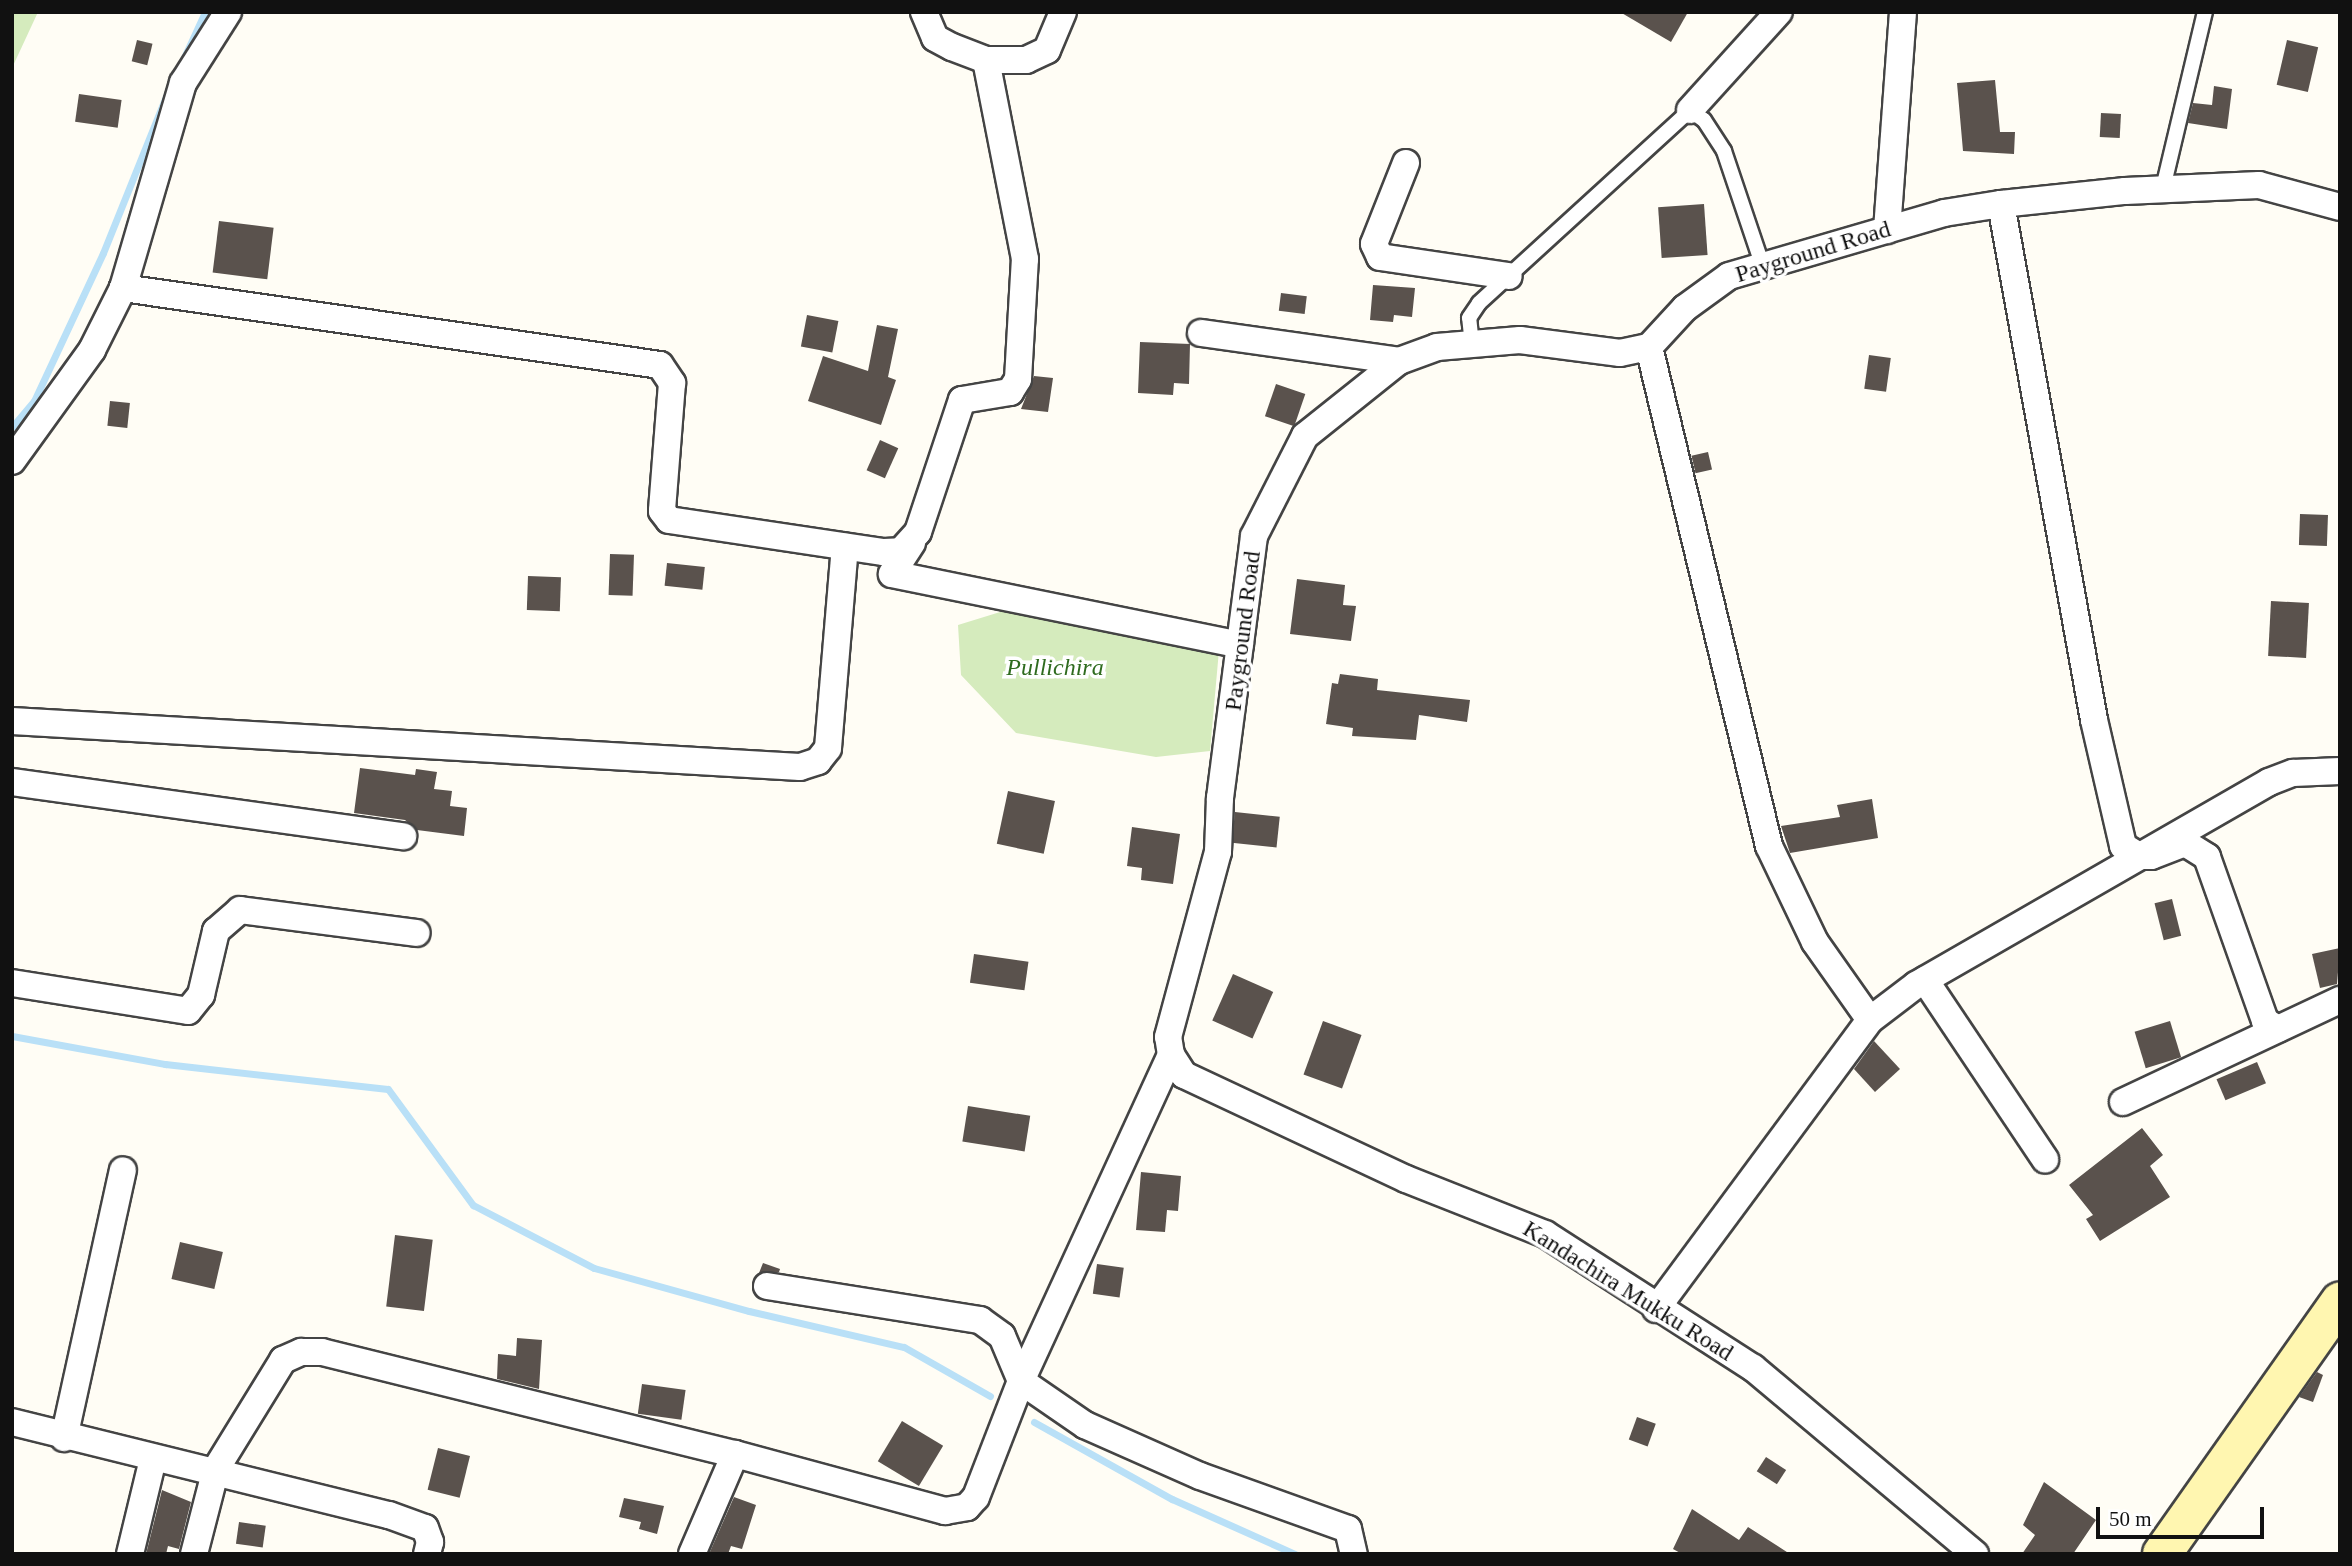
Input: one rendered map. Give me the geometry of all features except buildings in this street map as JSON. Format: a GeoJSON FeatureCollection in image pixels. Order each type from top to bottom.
{"type":"FeatureCollection","features":[{"type":"Feature","properties":{"kind":"main road"},"geometry":{"type":"LineString","coordinates":[[2162,1554],[2340,1302]]}},
{"type":"Feature","properties":{"kind":"street"},"geometry":{"type":"LineString","coordinates":[[12,461],[92,351],[122,288],[183,83],[228,12]]}},
{"type":"Feature","properties":{"kind":"street"},"geometry":{"type":"LineString","coordinates":[[924,12],[935,38],[986,60],[1026,60],[1047,50],[1063,12]]}},
{"type":"Feature","properties":{"kind":"street"},"geometry":{"type":"LineString","coordinates":[[1690,110],[1779,12]]}},
{"type":"Feature","properties":{"kind":"street"},"geometry":{"type":"LineString","coordinates":[[1887,230],[1903,12]]}},
{"type":"Feature","properties":{"kind":"street"},"geometry":{"type":"LineString","coordinates":[[986,60],[1026,269],[1018,379],[1010,392],[962,400],[912,543],[892,574],[1240,645]]}},
{"type":"Feature","properties":{"kind":"street"},"geometry":{"type":"LineString","coordinates":[[1406,163],[1374,244],[1380,257],[1509,275]]}},
{"type":"Feature","properties":{"kind":"street","name":"Payground Road"},"geometry":{"type":"LineString","coordinates":[[1171,1055],[1172,1016],[1218,852],[1254,536],[1305,436],[1399,361],[1437,347],[1520,340],[1620,353],[1648,347],[1685,308],[1728,276],[1944,213],[2001,204],[2163,188],[2259,185],[2340,207]]}},
{"type":"Feature","properties":{"kind":"street"},"geometry":{"type":"LineString","coordinates":[[2001,204],[2094,720],[2123,846],[2139,856],[2185,843],[2207,857],[2265,1021],[2278,1029]]}},
{"type":"Feature","properties":{"kind":"street"},"geometry":{"type":"LineString","coordinates":[[122,288],[660,365],[673,383],[662,511],[669,520],[884,552],[901,551],[912,543]]}},
{"type":"Feature","properties":{"kind":"street"},"geometry":{"type":"LineString","coordinates":[[1201,333],[1399,361]]}},
{"type":"Feature","properties":{"kind":"street"},"geometry":{"type":"LineString","coordinates":[[1648,347],[1769,846],[1815,942],[1870,1020]]}},
{"type":"Feature","properties":{"kind":"street"},"geometry":{"type":"LineString","coordinates":[[12,721],[800,766],[818,761],[828,748],[845,547]]}},
{"type":"Feature","properties":{"kind":"street"},"geometry":{"type":"LineString","coordinates":[[1656,1309],[1870,1020],[1925,980],[2269,782],[2294,773],[2340,771]]}},
{"type":"Feature","properties":{"kind":"street"},"geometry":{"type":"LineString","coordinates":[[12,782],[403,836]]}},
{"type":"Feature","properties":{"kind":"street"},"geometry":{"type":"LineString","coordinates":[[12,983],[188,1011],[201,995],[216,931],[240,911],[417,933]]}},
{"type":"Feature","properties":{"kind":"street"},"geometry":{"type":"LineString","coordinates":[[1925,980],[2045,1159]]}},
{"type":"Feature","properties":{"kind":"street"},"geometry":{"type":"LineString","coordinates":[[2123,1102],[2340,1000]]}},
{"type":"Feature","properties":{"kind":"street"},"geometry":{"type":"LineString","coordinates":[[194,1554],[216,1469],[283,1360],[301,1352],[322,1352],[735,1454],[945,1511],[967,1507],[975,1497],[1021,1381],[1171,1055]]}},
{"type":"Feature","properties":{"kind":"street","name":"Kandachira Mukku Road"},"geometry":{"type":"LineString","coordinates":[[1171,1055],[1184,1075],[1199,1085],[1406,1179],[1545,1234],[1656,1309],[1753,1368],[1975,1554]]}},
{"type":"Feature","properties":{"kind":"street"},"geometry":{"type":"LineString","coordinates":[[64,1438],[123,1170]]}},
{"type":"Feature","properties":{"kind":"street"},"geometry":{"type":"LineString","coordinates":[[767,1286],[980,1320],[1002,1336],[1021,1381],[1085,1425],[1200,1476],[1348,1529],[1354,1554]]}},
{"type":"Feature","properties":{"kind":"street"},"geometry":{"type":"LineString","coordinates":[[12,1422],[64,1438],[153,1459],[216,1469],[417,1525],[425,1528],[430,1542],[427,1554]]}},
{"type":"Feature","properties":{"kind":"street"},"geometry":{"type":"LineString","coordinates":[[692,1554],[735,1454]]}},
{"type":"Feature","properties":{"kind":"street"},"geometry":{"type":"LineString","coordinates":[[130,1554],[153,1459]]}},
{"type":"Feature","properties":{"kind":"lane"},"geometry":{"type":"LineString","coordinates":[[2163,188],[2205,12]]}},
{"type":"Feature","properties":{"kind":"lane"},"geometry":{"type":"LineString","coordinates":[[1472,345],[1469,318],[1509,275],[1690,110],[1704,120],[1724,151],[1762,264]]}},
{"type":"Feature","properties":{"kind":"green space"},"geometry":{"type":"Polygon","coordinates":[[[12,12],[38,12],[12,68],[12,12]]]}},
{"type":"Feature","properties":{"kind":"green space","name":"Pullichira"},"geometry":{"type":"Polygon","coordinates":[[[1059,594],[1099,613],[1219,650],[1210,751],[1156,757],[1016,733],[961,675],[958,625],[1059,594]]]}},
{"type":"Feature","properties":{"kind":"waterway"},"geometry":{"type":"LineString","coordinates":[[182,62],[205,12]]}},
{"type":"Feature","properties":{"kind":"waterway"},"geometry":{"type":"LineString","coordinates":[[12,427],[34,401],[103,253],[169,89]]}},
{"type":"Feature","properties":{"kind":"waterway"},"geometry":{"type":"LineString","coordinates":[[12,1036],[165,1064],[388,1089],[473,1205],[594,1268],[749,1311],[904,1347],[990,1396]]}},
{"type":"Feature","properties":{"kind":"waterway"},"geometry":{"type":"LineString","coordinates":[[1034,1422],[1172,1499],[1295,1554]]}}]}
